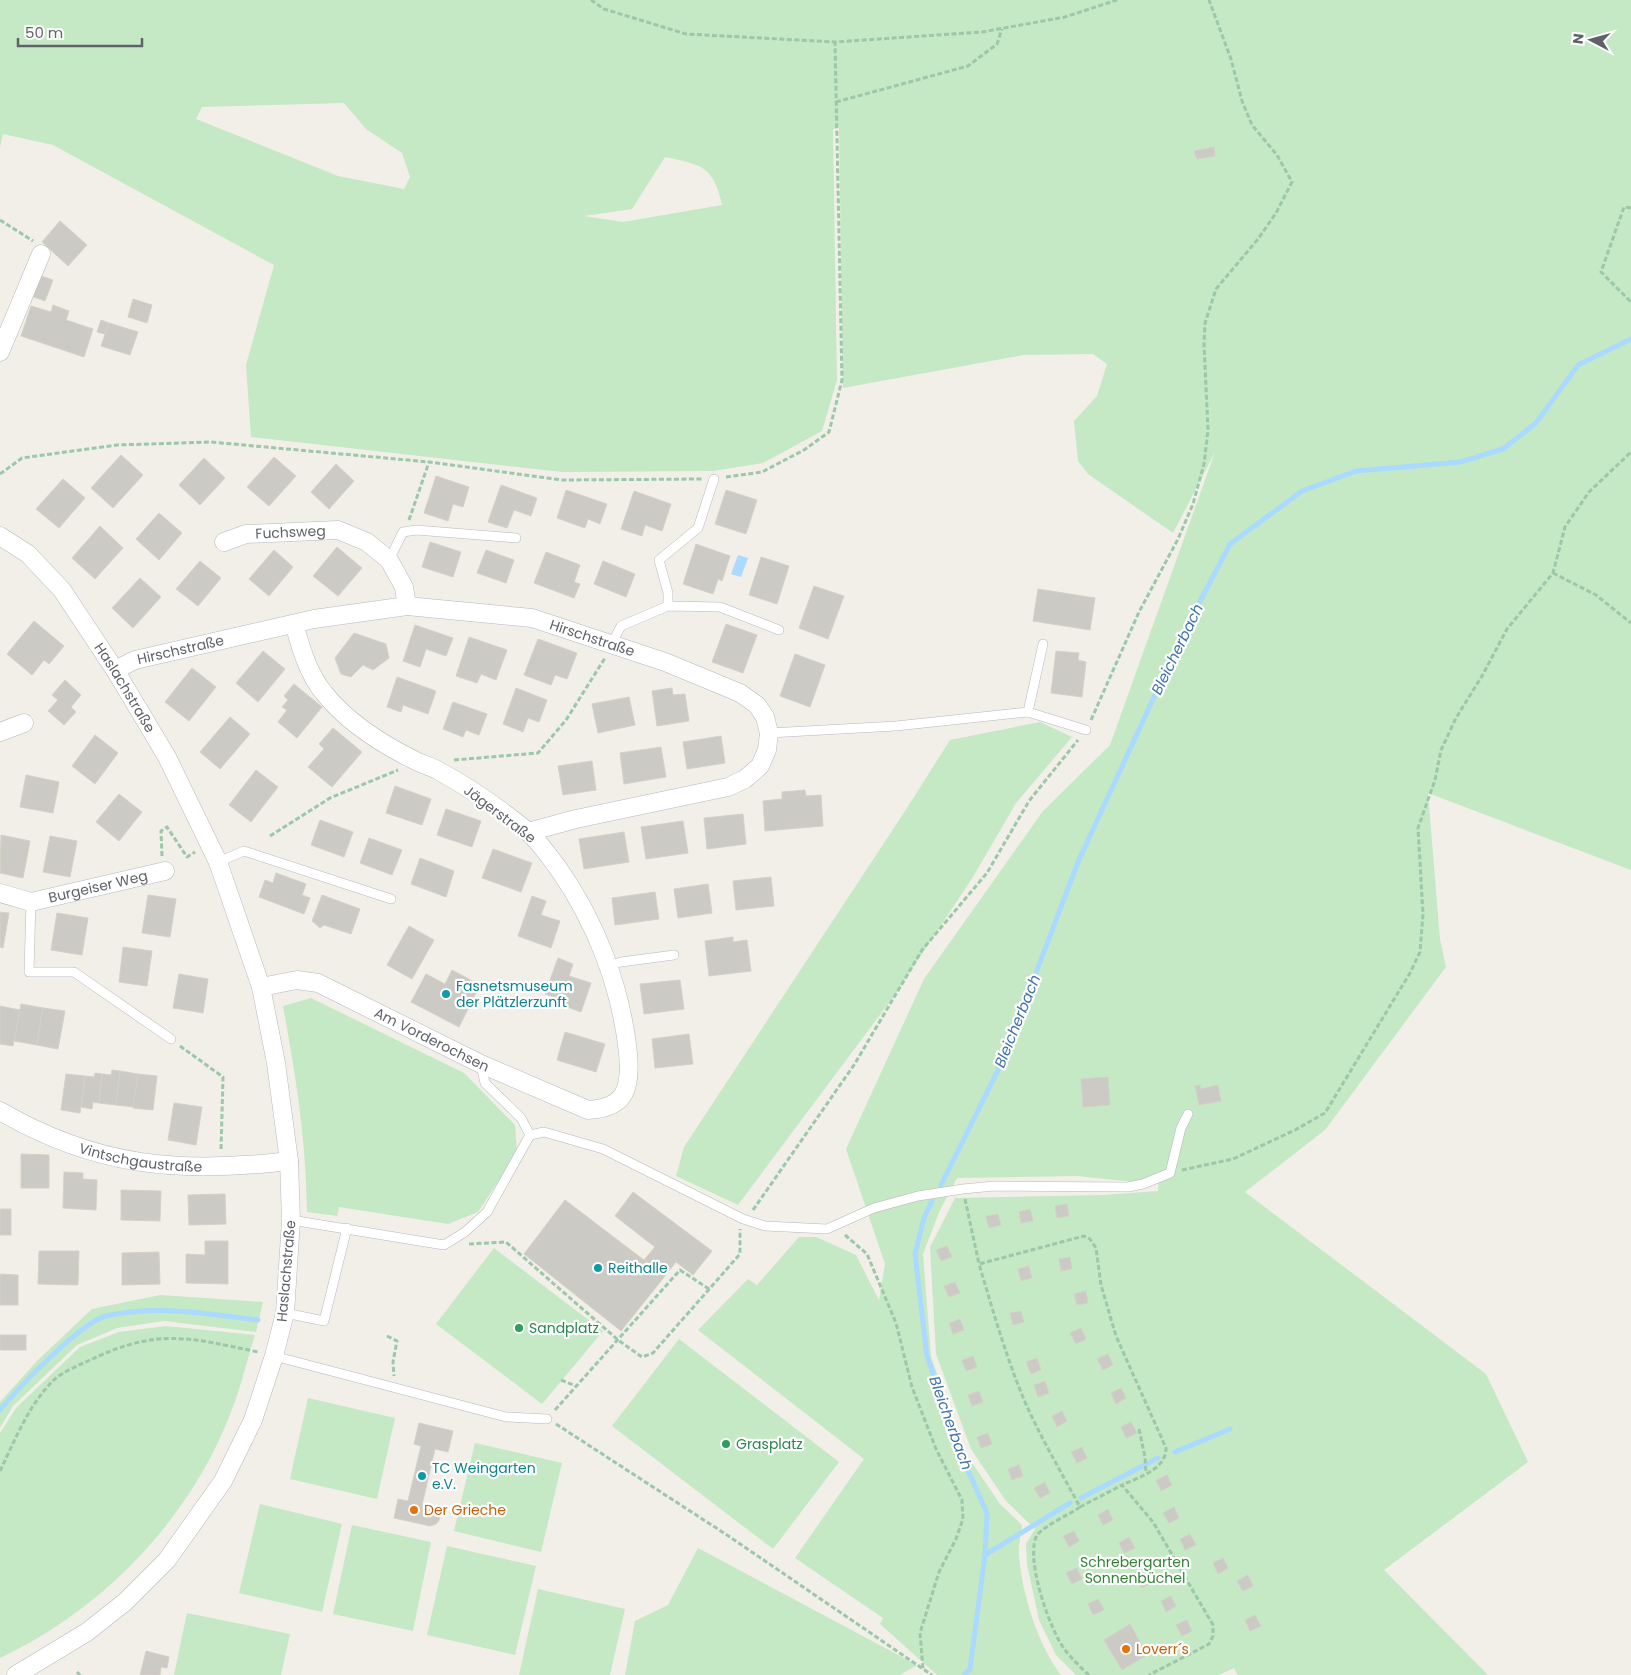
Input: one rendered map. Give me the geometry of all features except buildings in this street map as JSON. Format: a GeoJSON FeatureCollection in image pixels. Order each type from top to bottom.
{"type":"FeatureCollection","features":[{"type":"Feature","properties":{"kind":"street"},"geometry":{"type":"LineString","coordinates":[[0,352],[41,254]]}},
{"type":"Feature","properties":{"kind":"street","name":"Fuchsweg"},"geometry":{"type":"LineString","coordinates":[[224,542],[246,534],[338,530],[367,542],[389,560],[404,587],[407,606]]}},
{"type":"Feature","properties":{"kind":"street","name":"Haslachstraße"},"geometry":{"type":"LineString","coordinates":[[0,536],[28,554],[62,590],[115,670],[167,757],[218,862],[261,987],[276,1063],[289,1161],[291,1220],[285,1313],[274,1356],[253,1420],[223,1481],[167,1560],[125,1602],[88,1632],[16,1675]]}},
{"type":"Feature","properties":{"kind":"street","name":"Hirschstraße"},"geometry":{"type":"LineString","coordinates":[[115,670],[135,660],[314,619],[407,606],[532,618],[665,662],[740,693],[757,705],[765,717],[770,733]]}},
{"type":"Feature","properties":{"kind":"street","name":"Jägerstraße"},"geometry":{"type":"LineString","coordinates":[[294,624],[305,661],[323,693],[358,726],[417,762],[437,770],[486,800],[528,832],[544,849],[570,886],[592,925],[614,982],[627,1041],[630,1078],[622,1098],[602,1109]]}},
{"type":"Feature","properties":{"kind":"street"},"geometry":{"type":"LineString","coordinates":[[0,732],[24,723]]}},
{"type":"Feature","properties":{"kind":"street"},"geometry":{"type":"LineString","coordinates":[[528,832],[576,819],[728,787],[745,779],[760,766],[767,750],[770,733]]}},
{"type":"Feature","properties":{"kind":"street","name":"Burgeiser Weg"},"geometry":{"type":"LineString","coordinates":[[0,893],[31,902],[165,871]]}},
{"type":"Feature","properties":{"kind":"street","name":"Am Vorderochsen"},"geometry":{"type":"LineString","coordinates":[[261,987],[297,980],[318,983],[481,1064],[588,1110],[602,1109]]}},
{"type":"Feature","properties":{"kind":"street","name":"Vintschgaustraße"},"geometry":{"type":"LineString","coordinates":[[0,1111],[34,1132],[83,1150],[177,1168],[221,1167],[289,1161]]}},
{"type":"Feature","properties":{"kind":"lane"},"geometry":{"type":"LineString","coordinates":[[668,606],[668,593],[659,560],[698,528],[714,479]]}},
{"type":"Feature","properties":{"kind":"lane"},"geometry":{"type":"LineString","coordinates":[[389,560],[403,532],[416,530],[516,538]]}},
{"type":"Feature","properties":{"kind":"lane"},"geometry":{"type":"LineString","coordinates":[[612,643],[621,626],[668,606],[720,607],[779,630]]}},
{"type":"Feature","properties":{"kind":"lane"},"geometry":{"type":"LineString","coordinates":[[1028,712],[1043,644]]}},
{"type":"Feature","properties":{"kind":"lane"},"geometry":{"type":"LineString","coordinates":[[770,733],[896,726],[1028,712],[1086,730]]}},
{"type":"Feature","properties":{"kind":"lane"},"geometry":{"type":"LineString","coordinates":[[218,862],[244,851],[391,899]]}},
{"type":"Feature","properties":{"kind":"lane","name":"Burgeiser Weg"},"geometry":{"type":"LineString","coordinates":[[31,902],[29,972],[74,972],[171,1039]]}},
{"type":"Feature","properties":{"kind":"lane"},"geometry":{"type":"LineString","coordinates":[[607,966],[674,955]]}},
{"type":"Feature","properties":{"kind":"lane"},"geometry":{"type":"LineString","coordinates":[[481,1064],[485,1083],[521,1118],[530,1136]]}},
{"type":"Feature","properties":{"kind":"lane"},"geometry":{"type":"LineString","coordinates":[[291,1220],[444,1245],[465,1232],[487,1212],[530,1136],[544,1132],[603,1149],[743,1219],[764,1226],[827,1229],[874,1208],[918,1196],[963,1189],[994,1186],[1128,1187],[1143,1184],[1170,1173],[1181,1128],[1188,1114]]}},
{"type":"Feature","properties":{"kind":"lane"},"geometry":{"type":"LineString","coordinates":[[285,1313],[324,1321],[347,1228]]}},
{"type":"Feature","properties":{"kind":"lane"},"geometry":{"type":"LineString","coordinates":[[274,1356],[506,1417],[548,1419]]}},
{"type":"Feature","properties":{"kind":"path"},"geometry":{"type":"LineString","coordinates":[[591,0],[604,9],[686,34],[835,42],[982,32],[1066,17],[1117,0]]}},
{"type":"Feature","properties":{"kind":"path"},"geometry":{"type":"LineString","coordinates":[[444,1245],[506,1242],[618,1340],[642,1357],[653,1353],[740,1254],[740,1225],[743,1219],[758,1205],[854,1065],[922,950],[987,873],[1029,801],[1086,730],[1139,612],[1178,539],[1193,504],[1204,464],[1208,430],[1204,344],[1206,323],[1216,288],[1258,239],[1276,213],[1292,182],[1278,155],[1252,126],[1209,0]]}},
{"type":"Feature","properties":{"kind":"path"},"geometry":{"type":"LineString","coordinates":[[836,102],[968,66],[997,44],[1002,29]]}},
{"type":"Feature","properties":{"kind":"path"},"geometry":{"type":"LineString","coordinates":[[0,474],[22,458],[118,445],[211,442],[429,462],[562,480],[714,479],[762,472],[804,450],[830,432],[842,380],[835,42]]}},
{"type":"Feature","properties":{"kind":"path"},"geometry":{"type":"LineString","coordinates":[[1631,208],[1624,207],[1601,272],[1631,302]]}},
{"type":"Feature","properties":{"kind":"path"},"geometry":{"type":"LineString","coordinates":[[0,220],[33,242],[41,254]]}},
{"type":"Feature","properties":{"kind":"path"},"geometry":{"type":"LineString","coordinates":[[1170,1173],[1233,1159],[1295,1130],[1325,1113],[1410,973],[1420,952],[1423,914],[1418,828],[1435,780],[1442,750],[1456,718],[1482,676],[1507,629],[1553,573],[1565,527],[1589,492],[1631,452]]}},
{"type":"Feature","properties":{"kind":"path"},"geometry":{"type":"LineString","coordinates":[[410,516],[429,462]]}},
{"type":"Feature","properties":{"kind":"path"},"geometry":{"type":"LineString","coordinates":[[1553,573],[1596,595],[1631,623]]}},
{"type":"Feature","properties":{"kind":"path"},"geometry":{"type":"LineString","coordinates":[[437,770],[448,760],[538,753],[566,720],[612,643]]}},
{"type":"Feature","properties":{"kind":"path"},"geometry":{"type":"LineString","coordinates":[[270,836],[330,798],[417,762]]}},
{"type":"Feature","properties":{"kind":"path"},"geometry":{"type":"LineString","coordinates":[[165,871],[160,848],[161,831],[167,827],[186,857],[209,842]]}},
{"type":"Feature","properties":{"kind":"path"},"geometry":{"type":"LineString","coordinates":[[171,1039],[223,1077],[221,1167]]}},
{"type":"Feature","properties":{"kind":"path"},"geometry":{"type":"LineString","coordinates":[[963,1189],[979,1264],[1003,1344],[1025,1402],[1051,1456],[1080,1507]]}},
{"type":"Feature","properties":{"kind":"path"},"geometry":{"type":"LineString","coordinates":[[827,1229],[849,1236],[867,1254],[896,1323],[912,1387],[932,1440],[962,1500],[963,1519],[956,1539],[939,1572],[920,1633],[924,1669]]}},
{"type":"Feature","properties":{"kind":"path"},"geometry":{"type":"LineString","coordinates":[[979,1264],[1084,1236],[1090,1239],[1096,1248],[1101,1284],[1116,1336],[1166,1448],[1166,1456],[1161,1465],[1080,1507],[1039,1533],[1033,1546],[1033,1563],[1049,1616],[1064,1649],[1089,1675]]}},
{"type":"Feature","properties":{"kind":"path"},"geometry":{"type":"LineString","coordinates":[[709,1289],[680,1270],[548,1419],[727,1535],[932,1675]]}},
{"type":"Feature","properties":{"kind":"path"},"geometry":{"type":"LineString","coordinates":[[387,1336],[397,1341],[393,1374],[405,1390]]}},
{"type":"Feature","properties":{"kind":"path"},"geometry":{"type":"LineString","coordinates":[[0,1471],[27,1415],[50,1383],[68,1370],[118,1346],[150,1338],[194,1338],[274,1356]]}},
{"type":"Feature","properties":{"kind":"path"},"geometry":{"type":"LineString","coordinates":[[561,1380],[576,1386]]}},
{"type":"Feature","properties":{"kind":"path"},"geometry":{"type":"LineString","coordinates":[[1139,1429],[1145,1457],[1146,1473]]}},
{"type":"Feature","properties":{"kind":"path"},"geometry":{"type":"LineString","coordinates":[[1122,1485],[1153,1522],[1213,1625],[1213,1636],[1209,1644],[1149,1675]]}},
{"type":"Feature","properties":{"kind":"green space","name":"Schrebergarten Sonnenbüchel"},"geometry":{"type":"Polygon","coordinates":[[[0,0],[1631,0],[1631,870],[1428,793],[1440,940],[1446,967],[1325,1130],[1245,1192],[1486,1374],[1528,1462],[1384,1570],[1488,1675],[1238,1675],[1234,1668],[1219,1675],[1076,1675],[1056,1655],[1039,1620],[1027,1564],[1026,1544],[1035,1529],[1006,1501],[971,1449],[936,1354],[930,1247],[955,1198],[1103,1195],[1158,1191],[1159,1172],[1135,1182],[1078,1176],[957,1178],[940,1210],[923,1254],[931,1357],[966,1454],[1000,1504],[1022,1525],[1019,1556],[1032,1619],[1045,1649],[1061,1675],[937,1675],[880,1624],[883,1618],[795,1558],[864,1459],[698,1330],[748,1279],[757,1285],[799,1237],[816,1237],[856,1255],[879,1300],[885,1264],[846,1149],[924,979],[1043,811],[1110,745],[1215,452],[1173,533],[1088,474],[1078,461],[1074,421],[1097,396],[1107,364],[1093,354],[1023,355],[843,388],[839,127],[833,129],[837,380],[822,431],[763,463],[713,471],[562,472],[251,437],[246,365],[274,265],[53,145],[3,134],[0,147],[0,0]],[[344,103],[202,107],[196,119],[338,176],[404,189],[410,177],[402,153],[366,129],[344,103]],[[665,157],[632,209],[584,216],[623,222],[722,205],[715,182],[704,169],[688,162],[665,157]]]}},
{"type":"Feature","properties":{"kind":"green space"},"geometry":{"type":"Polygon","coordinates":[[[1040,722],[1072,737],[1016,803],[973,877],[894,996],[738,1205],[676,1176],[684,1147],[950,740],[1040,722]]]}},
{"type":"Feature","properties":{"kind":"green space"},"geometry":{"type":"Polygon","coordinates":[[[311,998],[464,1073],[515,1125],[517,1153],[478,1212],[448,1224],[339,1207],[337,1216],[307,1212],[305,1159],[300,1108],[283,1006],[311,998]]]}},
{"type":"Feature","properties":{"kind":"green space","name":"Sandplatz"},"geometry":{"type":"Polygon","coordinates":[[[494,1248],[603,1331],[542,1404],[436,1324],[494,1248]]]}},
{"type":"Feature","properties":{"kind":"green space"},"geometry":{"type":"Polygon","coordinates":[[[160,1295],[263,1302],[256,1332],[164,1321],[117,1328],[77,1345],[13,1406],[0,1428],[0,1402],[38,1360],[92,1309],[160,1295]]]}},
{"type":"Feature","properties":{"kind":"green space"},"geometry":{"type":"Polygon","coordinates":[[[166,1326],[255,1335],[235,1403],[214,1451],[192,1489],[167,1524],[139,1557],[108,1587],[74,1614],[38,1638],[0,1658],[0,1433],[16,1408],[80,1347],[119,1332],[166,1326]]]}},
{"type":"Feature","properties":{"kind":"green space","name":"Grasplatz"},"geometry":{"type":"Polygon","coordinates":[[[679,1339],[839,1462],[773,1549],[612,1426],[679,1339]]]}},
{"type":"Feature","properties":{"kind":"green space"},"geometry":{"type":"Polygon","coordinates":[[[308,1398],[395,1418],[377,1499],[290,1479],[308,1398]]]}},
{"type":"Feature","properties":{"kind":"green space"},"geometry":{"type":"Polygon","coordinates":[[[475,1443],[562,1463],[541,1552],[454,1531],[475,1443]]]}},
{"type":"Feature","properties":{"kind":"green space"},"geometry":{"type":"Polygon","coordinates":[[[260,1504],[342,1524],[322,1612],[239,1593],[260,1504]]]}},
{"type":"Feature","properties":{"kind":"green space"},"geometry":{"type":"Polygon","coordinates":[[[352,1525],[431,1542],[413,1631],[333,1614],[352,1525]]]}},
{"type":"Feature","properties":{"kind":"green space"},"geometry":{"type":"Polygon","coordinates":[[[447,1546],[536,1566],[515,1655],[427,1635],[447,1546]]]}},
{"type":"Feature","properties":{"kind":"green space"},"geometry":{"type":"Polygon","coordinates":[[[698,1548],[917,1665],[900,1675],[625,1675],[635,1621],[668,1605],[698,1548]]]}},
{"type":"Feature","properties":{"kind":"green space"},"geometry":{"type":"Polygon","coordinates":[[[538,1589],[625,1609],[610,1675],[519,1675],[538,1589]]]}},
{"type":"Feature","properties":{"kind":"green space"},"geometry":{"type":"Polygon","coordinates":[[[187,1613],[290,1634],[281,1675],[174,1675],[187,1613]]]}},
{"type":"Feature","properties":{"kind":"water"},"geometry":{"type":"Polygon","coordinates":[[[738,555],[748,558],[741,577],[731,574],[738,555]]]}},
{"type":"Feature","properties":{"kind":"waterway","name":"Bleicherbach"},"geometry":{"type":"LineString","coordinates":[[941,1185],[1003,1060],[1078,862],[1184,632],[1230,544],[1302,491],[1356,471],[1460,462],[1503,449],[1536,423],[1578,365],[1631,339]]}},
{"type":"Feature","properties":{"kind":"waterway","name":"Bleicherbach"},"geometry":{"type":"LineString","coordinates":[[932,1201],[924,1218],[915,1254],[927,1356],[961,1455],[987,1513],[985,1555]]}},
{"type":"Feature","properties":{"kind":"waterway"},"geometry":{"type":"LineString","coordinates":[[0,1410],[50,1357],[81,1330],[106,1316],[125,1312],[163,1310],[258,1320]]}},
{"type":"Feature","properties":{"kind":"waterway","name":"Bleicherbach"},"geometry":{"type":"LineString","coordinates":[[1175,1452],[1230,1429]]}},
{"type":"Feature","properties":{"kind":"waterway","name":"Bleicherbach"},"geometry":{"type":"LineString","coordinates":[[1081,1498],[1158,1458]]}},
{"type":"Feature","properties":{"kind":"waterway","name":"Bleicherbach"},"geometry":{"type":"LineString","coordinates":[[964,1675],[970,1669],[985,1555],[1070,1503]]}},
{"type":"Feature","properties":{"kind":"place","name":"Fasnetsmuseum der Plätzlerzunft"},"geometry":{"type":"Point","coordinates":[446,994]}},
{"type":"Feature","properties":{"kind":"place","name":"Reithalle"},"geometry":{"type":"Point","coordinates":[598,1268]}},
{"type":"Feature","properties":{"kind":"place","name":"Sandplatz"},"geometry":{"type":"Point","coordinates":[519,1328]}},
{"type":"Feature","properties":{"kind":"place","name":"Grasplatz"},"geometry":{"type":"Point","coordinates":[726,1444]}},
{"type":"Feature","properties":{"kind":"place","name":"TC Weingarten e.V."},"geometry":{"type":"Point","coordinates":[422,1476]}},
{"type":"Feature","properties":{"kind":"place","name":"Der Grieche"},"geometry":{"type":"Point","coordinates":[414,1510]}},
{"type":"Feature","properties":{"kind":"place","name":"Loverr´s"},"geometry":{"type":"Point","coordinates":[1126,1649]}}]}
